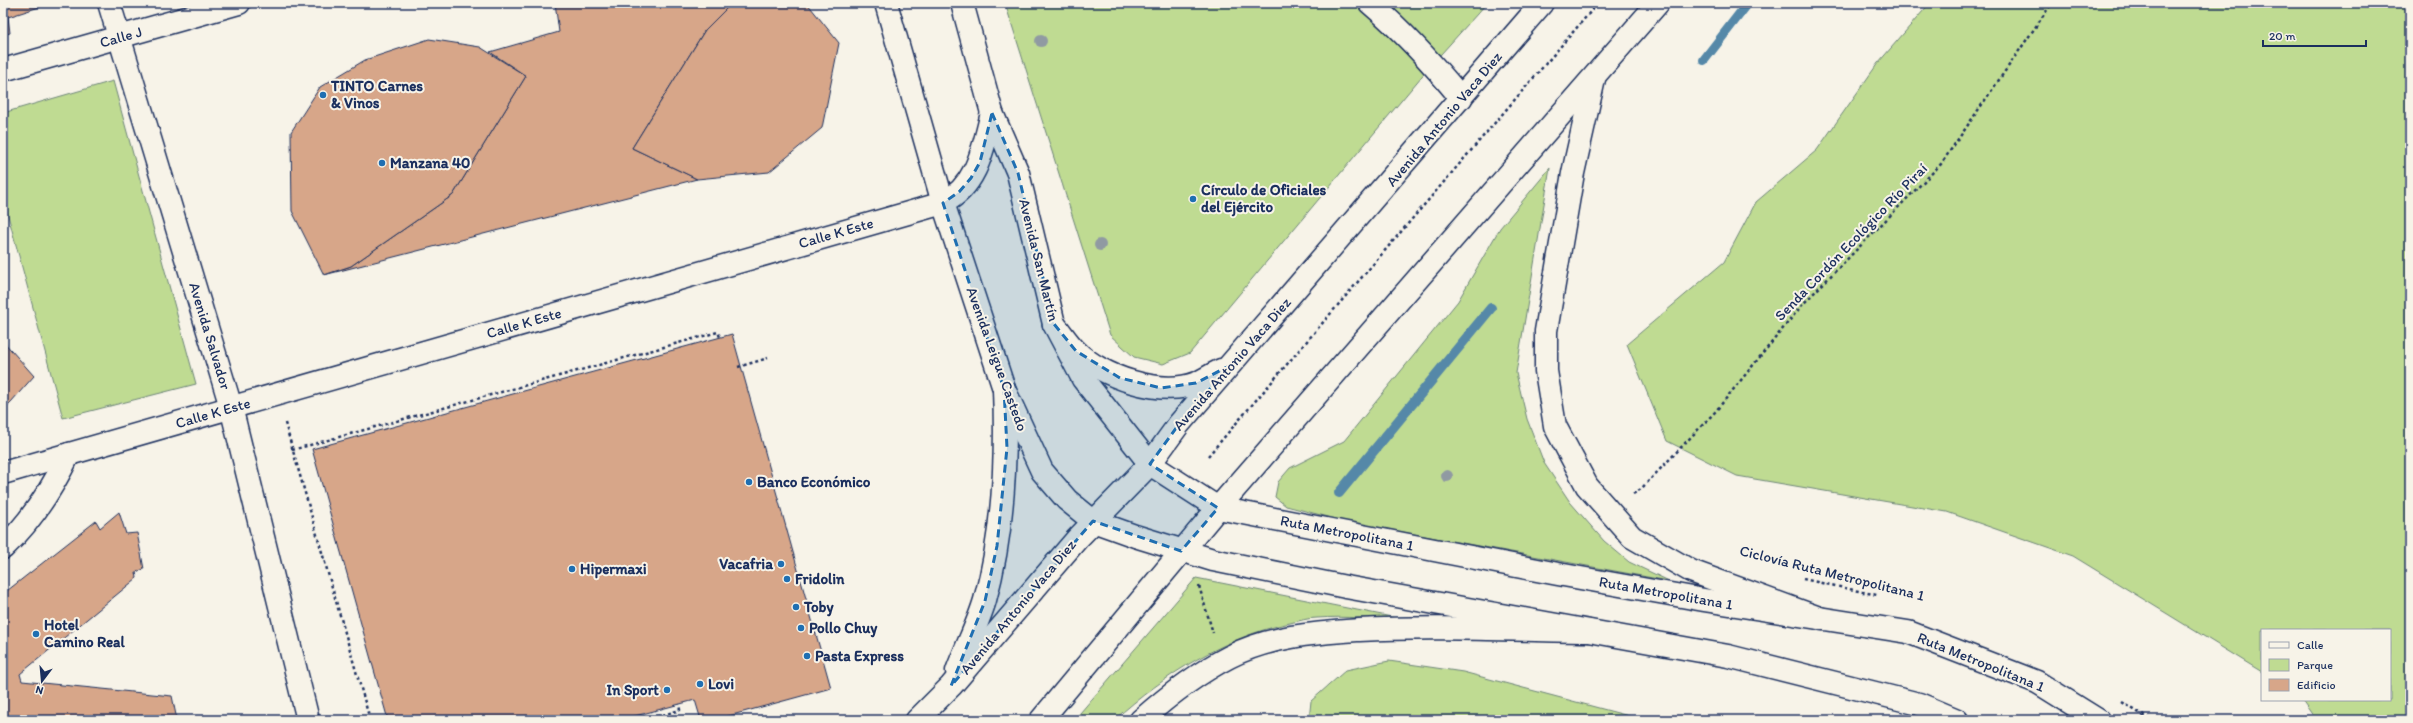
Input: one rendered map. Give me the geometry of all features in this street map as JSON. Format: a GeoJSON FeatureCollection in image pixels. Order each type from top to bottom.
{"type":"FeatureCollection","features":[{"type":"Feature","properties":{"kind":"main road","name":"Avenida Salvador"},"geometry":{"type":"LineString","coordinates":[[109,3],[231,408],[308,720]]}},
{"type":"Feature","properties":{"kind":"main road","name":"Calle J"},"geometry":{"type":"LineString","coordinates":[[3,70],[239,3]]}},
{"type":"Feature","properties":{"kind":"main road"},"geometry":{"type":"LineString","coordinates":[[886,3],[943,203]]}},
{"type":"Feature","properties":{"kind":"main road","name":"Avenida San Martín"},"geometry":{"type":"LineString","coordinates":[[962,3],[992,113],[1018,173],[1054,324],[1083,379],[1150,464],[1218,508]]}},
{"type":"Feature","properties":{"kind":"main road"},"geometry":{"type":"LineString","coordinates":[[1370,3],[1398,28],[1461,98]]}},
{"type":"Feature","properties":{"kind":"main road","name":"Avenida Antonio Vaca Diez"},"geometry":{"type":"LineString","coordinates":[[917,720],[951,686],[1093,521],[1150,464],[1179,424],[1542,3]]}},
{"type":"Feature","properties":{"kind":"main road"},"geometry":{"type":"LineString","coordinates":[[1041,720],[1218,508],[1658,3]]}},
{"type":"Feature","properties":{"kind":"main road"},"geometry":{"type":"LineString","coordinates":[[1595,77],[1573,172],[1546,331],[1546,371],[1555,426],[1587,486],[1632,537],[1691,571],[1822,619]]}},
{"type":"Feature","properties":{"kind":"main road","name":"Calle K Este"},"geometry":{"type":"LineString","coordinates":[[3,473],[943,203],[959,192],[971,178],[980,162],[992,113]]}},
{"type":"Feature","properties":{"kind":"main road","name":"Avenida Leigue Castedo"},"geometry":{"type":"LineString","coordinates":[[943,203],[1004,389],[1042,471],[1067,500],[1093,521],[1181,552]]}},
{"type":"Feature","properties":{"kind":"main road"},"geometry":{"type":"LineString","coordinates":[[1054,324],[1076,351],[1093,364],[1120,378],[1161,388],[1196,383],[1231,365]]}},
{"type":"Feature","properties":{"kind":"main road"},"geometry":{"type":"LineString","coordinates":[[951,686],[984,601],[997,546],[1007,448],[1004,389]]}},
{"type":"Feature","properties":{"kind":"main road"},"geometry":{"type":"LineString","coordinates":[[3,548],[20,532],[54,486],[69,454]]}},
{"type":"Feature","properties":{"kind":"main road","name":"Ruta Metropolitana 1"},"geometry":{"type":"LineString","coordinates":[[1218,508],[1566,576],[1908,632],[2037,682],[2098,720]]}},
{"type":"Feature","properties":{"kind":"main road"},"geometry":{"type":"LineString","coordinates":[[1181,552],[1346,587],[1588,632],[1728,656],[1825,679],[1919,704],[1957,720]]}},
{"type":"Feature","properties":{"kind":"main road"},"geometry":{"type":"LineString","coordinates":[[1141,720],[1165,699],[1230,656],[1281,638],[1332,632],[1406,628],[1588,632]]}},
{"type":"Feature","properties":{"kind":"path"},"geometry":{"type":"LineString","coordinates":[[1208,456],[1598,3]]}},
{"type":"Feature","properties":{"kind":"path","name":"Senda Cordón Ecológico Río Piraí"},"geometry":{"type":"LineString","coordinates":[[1635,501],[1629,496],[1641,489],[1715,412],[1803,304],[1941,164],[2052,3]]}},
{"type":"Feature","properties":{"kind":"path"},"geometry":{"type":"LineString","coordinates":[[292,450],[718,332],[720,338]]}},
{"type":"Feature","properties":{"kind":"path"},"geometry":{"type":"LineString","coordinates":[[738,368],[768,358]]}},
{"type":"Feature","properties":{"kind":"path"},"geometry":{"type":"LineString","coordinates":[[277,394],[370,720]]}},
{"type":"Feature","properties":{"kind":"path"},"geometry":{"type":"LineString","coordinates":[[1196,578],[1220,662]]}},
{"type":"Feature","properties":{"kind":"path","name":"Ciclovía Ruta Metropolitana 1"},"geometry":{"type":"LineString","coordinates":[[1802,579],[1885,597]]}},
{"type":"Feature","properties":{"kind":"path"},"geometry":{"type":"LineString","coordinates":[[2116,698],[2150,720]]}},
{"type":"Feature","properties":{"kind":"path"},"geometry":{"type":"LineString","coordinates":[[645,720],[680,710],[679,704]]}},
{"type":"Feature","properties":{"kind":"highlighted area"},"geometry":{"type":"Polygon","coordinates":[[[992,113],[1018,173],[1054,324],[1076,351],[1120,378],[1161,388],[1196,383],[1231,365],[1179,424],[1150,464],[1218,508],[1181,551],[1093,521],[951,686],[985,601],[997,546],[1007,448],[1004,389],[943,203],[959,192],[971,178],[980,162],[992,113]]]}},
{"type":"Feature","properties":{"kind":"green space","name":"Círculo de Oficiales del Ejército"},"geometry":{"type":"Polygon","coordinates":[[[1005,3],[1487,3],[1432,64],[1190,353],[1163,364],[1134,357],[1110,335],[1005,3]]]}},
{"type":"Feature","properties":{"kind":"green space"},"geometry":{"type":"Polygon","coordinates":[[[1930,3],[2410,3],[2410,720],[2316,720],[2303,701],[2391,701],[2391,629],[2261,629],[2261,671],[2073,556],[1947,512],[1737,476],[1667,441],[1627,344],[1724,262],[1756,202],[1817,150],[1878,63],[1930,3]]]}},
{"type":"Feature","properties":{"kind":"green space"},"geometry":{"type":"Polygon","coordinates":[[[113,81],[196,384],[63,418],[3,197],[3,113],[113,81]]]}},
{"type":"Feature","properties":{"kind":"green space"},"geometry":{"type":"Polygon","coordinates":[[[1550,168],[1516,373],[1527,419],[1544,463],[1570,502],[1604,541],[1629,562],[1669,581],[1348,522],[1286,506],[1275,497],[1278,482],[1290,468],[1344,441],[1458,301],[1500,228],[1550,168]]]}},
{"type":"Feature","properties":{"kind":"green space"},"geometry":{"type":"Polygon","coordinates":[[[1196,578],[1402,619],[1338,617],[1314,618],[1266,629],[1218,648],[1174,673],[1133,703],[1114,720],[1074,720],[1196,578]]]}},
{"type":"Feature","properties":{"kind":"green space"},"geometry":{"type":"Polygon","coordinates":[[[1389,661],[1463,672],[1644,720],[1309,720],[1311,701],[1346,670],[1389,661]]]}},
{"type":"Feature","properties":{"kind":"building"},"geometry":{"type":"Polygon","coordinates":[[[3,3],[52,3],[8,17],[10,33],[3,35],[3,3]]]}},
{"type":"Feature","properties":{"kind":"building"},"geometry":{"type":"Polygon","coordinates":[[[555,3],[732,3],[705,30],[632,148],[697,179],[324,275],[351,266],[453,195],[526,76],[490,52],[559,32],[555,3]]]}},
{"type":"Feature","properties":{"kind":"building"},"geometry":{"type":"Polygon","coordinates":[[[732,3],[807,3],[839,43],[822,128],[769,172],[697,179],[632,148],[705,30],[732,3]]]}},
{"type":"Feature","properties":{"kind":"building","name":"Manzana 40"},"geometry":{"type":"Polygon","coordinates":[[[429,39],[480,47],[526,76],[453,195],[351,266],[324,275],[292,211],[291,132],[320,87],[365,60],[429,39]]]}},
{"type":"Feature","properties":{"kind":"building","name":"Hipermaxi"},"geometry":{"type":"Polygon","coordinates":[[[732,334],[831,688],[714,720],[701,720],[695,700],[620,720],[388,720],[312,449],[732,334]]]}},
{"type":"Feature","properties":{"kind":"building"},"geometry":{"type":"Polygon","coordinates":[[[3,341],[34,376],[3,411],[3,341]]]}},
{"type":"Feature","properties":{"kind":"building","name":"Hotel Camino Real"},"geometry":{"type":"Polygon","coordinates":[[[119,512],[126,534],[137,533],[144,569],[136,572],[137,578],[20,674],[22,681],[172,696],[177,720],[3,720],[3,594],[96,521],[100,528],[119,512]]]}},
{"type":"Feature","properties":{"kind":"waterway"},"geometry":{"type":"LineString","coordinates":[[1704,60],[1748,3]]}},
{"type":"Feature","properties":{"kind":"waterway"},"geometry":{"type":"LineString","coordinates":[[1339,493],[1491,308]]}},
{"type":"Feature","properties":{"kind":"place","name":"TINTO Carnes & Vinos"},"geometry":{"type":"Point","coordinates":[323,95]}},
{"type":"Feature","properties":{"kind":"place","name":"Manzana 40"},"geometry":{"type":"Point","coordinates":[382,163]}},
{"type":"Feature","properties":{"kind":"place","name":"Círculo de Oficiales del Ejército"},"geometry":{"type":"Point","coordinates":[1193,199]}},
{"type":"Feature","properties":{"kind":"place","name":"Banco Económico"},"geometry":{"type":"Point","coordinates":[749,482]}},
{"type":"Feature","properties":{"kind":"place","name":"Vacafria"},"geometry":{"type":"Point","coordinates":[781,564]}},
{"type":"Feature","properties":{"kind":"place","name":"Hipermaxi"},"geometry":{"type":"Point","coordinates":[572,569]}},
{"type":"Feature","properties":{"kind":"place","name":"Fridolin"},"geometry":{"type":"Point","coordinates":[787,579]}},
{"type":"Feature","properties":{"kind":"place","name":"Toby"},"geometry":{"type":"Point","coordinates":[796,607]}},
{"type":"Feature","properties":{"kind":"place","name":"Pollo Chuy"},"geometry":{"type":"Point","coordinates":[801,628]}},
{"type":"Feature","properties":{"kind":"place","name":"Hotel Camino Real"},"geometry":{"type":"Point","coordinates":[36,634]}},
{"type":"Feature","properties":{"kind":"place","name":"Pasta Express"},"geometry":{"type":"Point","coordinates":[807,656]}},
{"type":"Feature","properties":{"kind":"place","name":"Lovi"},"geometry":{"type":"Point","coordinates":[700,684]}},
{"type":"Feature","properties":{"kind":"place","name":"In Sport"},"geometry":{"type":"Point","coordinates":[667,690]}}]}
